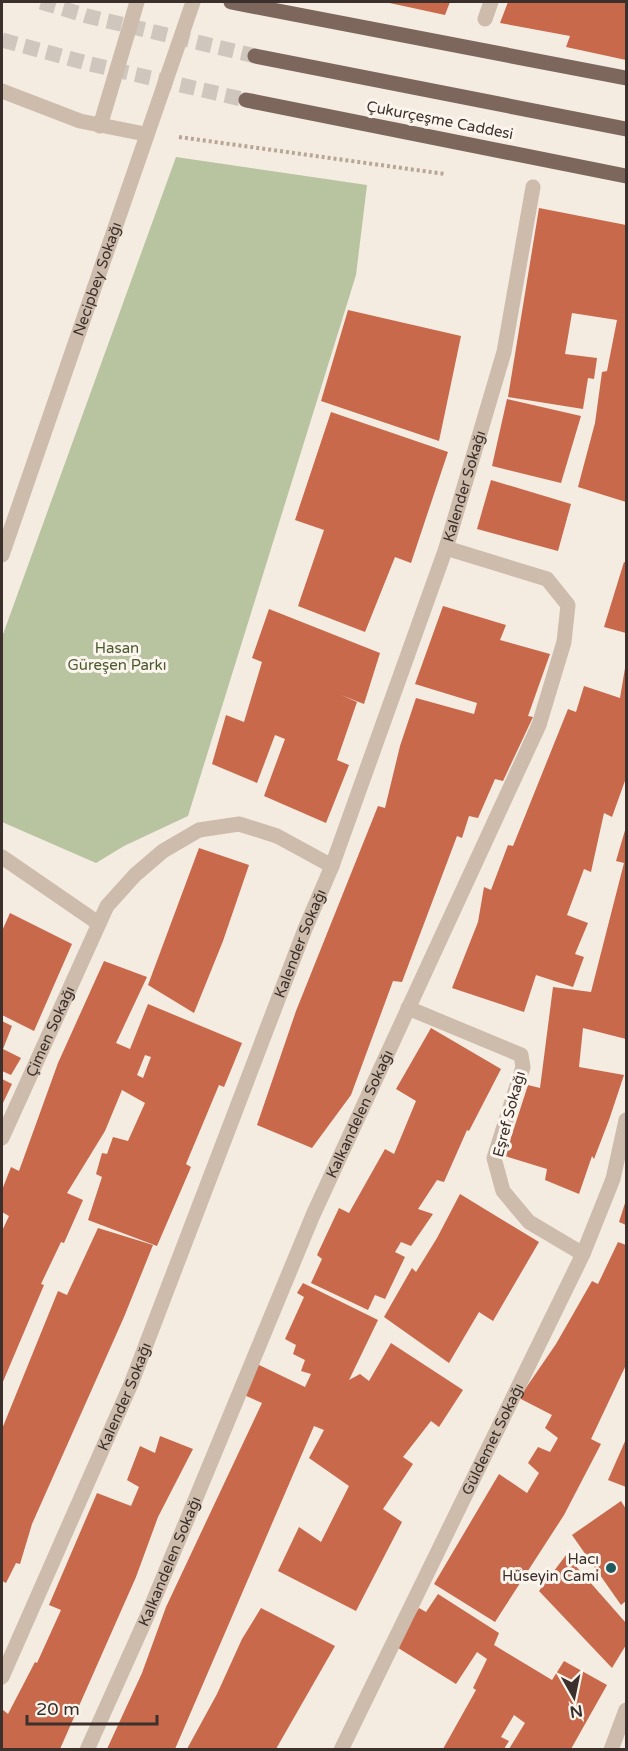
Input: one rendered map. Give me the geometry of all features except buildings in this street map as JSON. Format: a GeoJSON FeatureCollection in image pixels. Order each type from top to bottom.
{"type":"FeatureCollection","features":[{"type":"Feature","properties":{"kind":"main road"},"geometry":{"type":"LineString","coordinates":[[231,2],[627,78]]}},
{"type":"Feature","properties":{"kind":"main road","name":"Çukurçeşme Caddesi"},"geometry":{"type":"LineString","coordinates":[[255,56],[627,129]]}},
{"type":"Feature","properties":{"kind":"main road","name":"Çukurçeşme Caddesi"},"geometry":{"type":"LineString","coordinates":[[246,100],[627,176]]}},
{"type":"Feature","properties":{"kind":"street"},"geometry":{"type":"LineString","coordinates":[[100,126],[137,2]]}},
{"type":"Feature","properties":{"kind":"street","name":"Necipbey Sokağı"},"geometry":{"type":"LineString","coordinates":[[2,555],[145,134],[194,2]]}},
{"type":"Feature","properties":{"kind":"street"},"geometry":{"type":"LineString","coordinates":[[485,19],[491,2]]}},
{"type":"Feature","properties":{"kind":"street"},"geometry":{"type":"LineString","coordinates":[[2,91],[80,121],[145,134]]}},
{"type":"Feature","properties":{"kind":"street","name":"Kalender Sokağı"},"geometry":{"type":"LineString","coordinates":[[2,1677],[131,1384],[300,940],[332,866],[446,548],[504,352],[534,187]]}},
{"type":"Feature","properties":{"kind":"street","name":"Kalkandelen Sokağı"},"geometry":{"type":"LineString","coordinates":[[87,1749],[148,1614],[313,1215],[539,725],[564,642],[568,605],[547,579],[446,548]]}},
{"type":"Feature","properties":{"kind":"street","name":"Çimen Sokağı"},"geometry":{"type":"LineString","coordinates":[[2,1138],[107,906],[135,875],[163,851],[199,830],[239,824],[277,836],[332,866]]}},
{"type":"Feature","properties":{"kind":"street"},"geometry":{"type":"LineString","coordinates":[[2,857],[98,923]]}},
{"type":"Feature","properties":{"kind":"street","name":"Eşref Sokağı"},"geometry":{"type":"LineString","coordinates":[[408,1008],[521,1055],[523,1067],[494,1158],[503,1191],[529,1222],[583,1254]]}},
{"type":"Feature","properties":{"kind":"street","name":"Güldemet Sokağı"},"geometry":{"type":"LineString","coordinates":[[340,1749],[583,1254],[614,1179],[627,1120]]}},
{"type":"Feature","properties":{"kind":"street"},"geometry":{"type":"LineString","coordinates":[[611,1749],[627,1710]]}},
{"type":"Feature","properties":{"kind":"path"},"geometry":{"type":"LineString","coordinates":[[145,134],[221,141],[452,175]]}},
{"type":"Feature","properties":{"kind":"green space","name":"Hasan Güreşen Parkı"},"geometry":{"type":"Polygon","coordinates":[[[176,157],[367,185],[356,275],[188,816],[124,846],[96,863],[2,822],[2,637],[176,157]]]}},
{"type":"Feature","properties":{"kind":"tunnel"},"geometry":{"type":"LineString","coordinates":[[41,2],[87,16],[255,56]]}},
{"type":"Feature","properties":{"kind":"tunnel"},"geometry":{"type":"LineString","coordinates":[[2,40],[90,64],[246,100]]}},
{"type":"Feature","properties":{"kind":"place","name":"Hacı Hüseyin Cami"},"geometry":{"type":"Point","coordinates":[611,1568]}}]}
